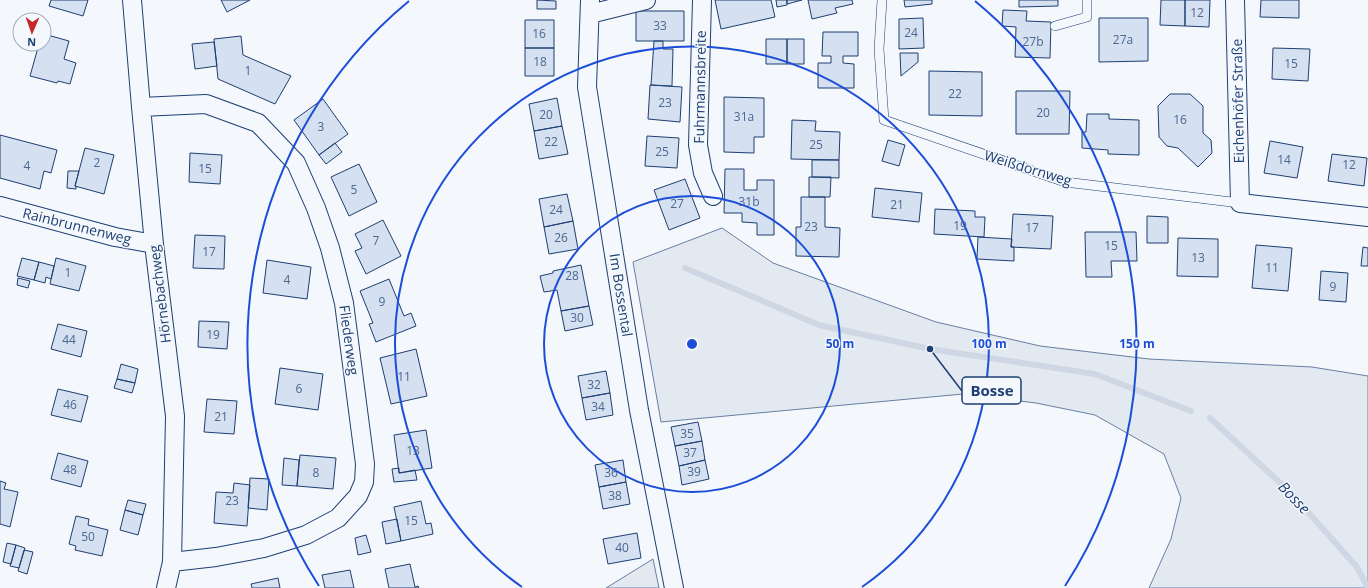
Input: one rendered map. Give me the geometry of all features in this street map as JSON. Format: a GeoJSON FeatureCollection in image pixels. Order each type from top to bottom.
{"type":"FeatureCollection","features":[{"type":"Feature","properties":{"kind":"street","name":"Hörnebachweg"},"geometry":{"type":"LineString","coordinates":[[132,0],[154,244],[175,416],[172,562],[166,588]]}},
{"type":"Feature","properties":{"kind":"street"},"geometry":{"type":"LineString","coordinates":[[590,7],[646,0]]}},
{"type":"Feature","properties":{"kind":"street","name":"Fuhrmannsbreite"},"geometry":{"type":"LineString","coordinates":[[702,0],[698,145],[703,173],[713,196]]}},
{"type":"Feature","properties":{"kind":"street","name":"Eichenhöfer Straße"},"geometry":{"type":"LineString","coordinates":[[1235,0],[1240,202]]}},
{"type":"Feature","properties":{"kind":"street","name":"Im Bossental"},"geometry":{"type":"LineString","coordinates":[[590,7],[587,87],[639,410],[674,588]]}},
{"type":"Feature","properties":{"kind":"street","name":"Fliederweg"},"geometry":{"type":"LineString","coordinates":[[141,107],[206,104],[258,123],[296,163],[316,208],[330,248],[344,303],[365,464],[364,482],[358,496],[338,518],[306,535],[264,548],[216,557],[172,562]]}},
{"type":"Feature","properties":{"kind":"street","name":"Weißdornweg"},"geometry":{"type":"LineString","coordinates":[[1240,202],[1368,217]]}},
{"type":"Feature","properties":{"kind":"street","name":"Rainbrunnenweg"},"geometry":{"type":"LineString","coordinates":[[0,206],[116,237],[154,244]]}},
{"type":"Feature","properties":{"kind":"lane","name":"Weißdornweg"},"geometry":{"type":"LineString","coordinates":[[882,0],[879,49],[884,120],[1065,182],[1240,202]]}},
{"type":"Feature","properties":{"kind":"lane"},"geometry":{"type":"LineString","coordinates":[[1055,26],[1087,17],[1087,0]]}},
{"type":"Feature","properties":{"kind":"shaded area"},"geometry":{"type":"Polygon","coordinates":[[[722,228],[773,263],[936,322],[1040,346],[1149,359],[1312,367],[1368,376],[1368,588],[1149,588],[1171,539],[1181,498],[1164,454],[1095,415],[1036,403],[963,394],[661,422],[633,262],[722,228]]]}},
{"type":"Feature","properties":{"kind":"shaded area"},"geometry":{"type":"Polygon","coordinates":[[[653,559],[659,588],[606,588],[653,559]]]}},
{"type":"Feature","properties":{"kind":"building"},"geometry":{"type":"Polygon","coordinates":[[[51,0],[88,0],[83,16],[49,6],[51,0]]]}},
{"type":"Feature","properties":{"kind":"building"},"geometry":{"type":"Polygon","coordinates":[[[221,0],[250,0],[227,12],[221,0]]]}},
{"type":"Feature","properties":{"kind":"building"},"geometry":{"type":"Polygon","coordinates":[[[537,0],[556,1],[556,9],[537,9],[537,0]]]}},
{"type":"Feature","properties":{"kind":"building"},"geometry":{"type":"Polygon","coordinates":[[[715,0],[771,0],[775,17],[721,29],[715,0]]]}},
{"type":"Feature","properties":{"kind":"building"},"geometry":{"type":"Polygon","coordinates":[[[776,0],[787,0],[787,5],[777,7],[776,0]]]}},
{"type":"Feature","properties":{"kind":"building"},"geometry":{"type":"Polygon","coordinates":[[[787,0],[802,0],[787,4],[787,0]]]}},
{"type":"Feature","properties":{"kind":"building"},"geometry":{"type":"Polygon","coordinates":[[[808,0],[852,0],[853,4],[835,8],[837,13],[812,19],[808,0]]]}},
{"type":"Feature","properties":{"kind":"building"},"geometry":{"type":"Polygon","coordinates":[[[904,0],[932,0],[932,4],[905,7],[904,0]]]}},
{"type":"Feature","properties":{"kind":"building"},"geometry":{"type":"Polygon","coordinates":[[[1019,0],[1058,0],[1058,6],[1019,7],[1019,0]]]}},
{"type":"Feature","properties":{"kind":"building"},"geometry":{"type":"Polygon","coordinates":[[[1161,0],[1185,0],[1185,26],[1160,25],[1161,0]]]}},
{"type":"Feature","properties":{"kind":"building"},"geometry":{"type":"Polygon","coordinates":[[[1185,0],[1210,0],[1209,27],[1185,26],[1185,0]]]}},
{"type":"Feature","properties":{"kind":"building"},"geometry":{"type":"Polygon","coordinates":[[[1261,0],[1299,0],[1299,18],[1260,17],[1261,0]]]}},
{"type":"Feature","properties":{"kind":"building"},"geometry":{"type":"Polygon","coordinates":[[[1003,10],[1027,11],[1026,21],[1051,22],[1050,58],[1015,57],[1016,27],[1002,26],[1003,10]]]}},
{"type":"Feature","properties":{"kind":"building"},"geometry":{"type":"Polygon","coordinates":[[[636,11],[684,11],[684,41],[636,41],[636,11]]]}},
{"type":"Feature","properties":{"kind":"building"},"geometry":{"type":"Polygon","coordinates":[[[923,18],[924,48],[899,49],[899,19],[923,18]]]}},
{"type":"Feature","properties":{"kind":"building"},"geometry":{"type":"Polygon","coordinates":[[[1099,18],[1148,18],[1148,61],[1099,62],[1099,18]]]}},
{"type":"Feature","properties":{"kind":"building"},"geometry":{"type":"Polygon","coordinates":[[[525,20],[554,20],[554,48],[525,48],[525,20]]]}},
{"type":"Feature","properties":{"kind":"building"},"geometry":{"type":"Polygon","coordinates":[[[823,32],[858,32],[858,56],[843,56],[843,63],[854,64],[854,88],[818,88],[818,63],[831,63],[831,56],[822,56],[823,32]]]}},
{"type":"Feature","properties":{"kind":"building"},"geometry":{"type":"Polygon","coordinates":[[[52,36],[69,41],[64,59],[76,63],[70,84],[58,81],[57,83],[30,76],[37,52],[52,52],[52,36]]]}},
{"type":"Feature","properties":{"kind":"building"},"geometry":{"type":"Polygon","coordinates":[[[241,36],[243,55],[291,76],[275,104],[218,79],[214,39],[241,36]]]}},
{"type":"Feature","properties":{"kind":"building"},"geometry":{"type":"Polygon","coordinates":[[[766,39],[787,39],[787,64],[766,64],[766,39]]]}},
{"type":"Feature","properties":{"kind":"building"},"geometry":{"type":"Polygon","coordinates":[[[787,39],[804,39],[804,64],[787,64],[787,39]]]}},
{"type":"Feature","properties":{"kind":"building"},"geometry":{"type":"Polygon","coordinates":[[[654,41],[663,41],[663,49],[673,49],[672,86],[651,85],[654,41]]]}},
{"type":"Feature","properties":{"kind":"building"},"geometry":{"type":"Polygon","coordinates":[[[214,42],[217,66],[195,69],[192,44],[214,42]]]}},
{"type":"Feature","properties":{"kind":"building"},"geometry":{"type":"Polygon","coordinates":[[[525,48],[554,48],[554,76],[525,76],[525,48]]]}},
{"type":"Feature","properties":{"kind":"building"},"geometry":{"type":"Polygon","coordinates":[[[1273,48],[1310,49],[1308,81],[1272,79],[1273,48]]]}},
{"type":"Feature","properties":{"kind":"building"},"geometry":{"type":"Polygon","coordinates":[[[900,53],[918,53],[918,62],[901,76],[900,53]]]}},
{"type":"Feature","properties":{"kind":"building"},"geometry":{"type":"Polygon","coordinates":[[[929,71],[982,72],[982,116],[929,115],[929,71]]]}},
{"type":"Feature","properties":{"kind":"building"},"geometry":{"type":"Polygon","coordinates":[[[650,85],[682,87],[680,122],[648,119],[650,85]]]}},
{"type":"Feature","properties":{"kind":"building"},"geometry":{"type":"Polygon","coordinates":[[[1016,91],[1070,91],[1069,134],[1016,134],[1016,91]]]}},
{"type":"Feature","properties":{"kind":"building"},"geometry":{"type":"Polygon","coordinates":[[[1170,94],[1190,94],[1203,106],[1203,133],[1211,140],[1212,153],[1198,167],[1178,148],[1167,146],[1159,137],[1158,106],[1170,94]]]}},
{"type":"Feature","properties":{"kind":"building"},"geometry":{"type":"Polygon","coordinates":[[[724,97],[764,98],[764,137],[754,137],[754,153],[724,152],[724,97]]]}},
{"type":"Feature","properties":{"kind":"building"},"geometry":{"type":"Polygon","coordinates":[[[557,98],[562,126],[534,131],[529,104],[557,98]]]}},
{"type":"Feature","properties":{"kind":"building"},"geometry":{"type":"Polygon","coordinates":[[[323,99],[348,134],[319,155],[294,120],[323,99]]]}},
{"type":"Feature","properties":{"kind":"building"},"geometry":{"type":"Polygon","coordinates":[[[1087,114],[1109,114],[1109,119],[1139,120],[1139,155],[1108,154],[1108,150],[1082,148],[1082,132],[1086,132],[1087,114]]]}},
{"type":"Feature","properties":{"kind":"building"},"geometry":{"type":"Polygon","coordinates":[[[792,120],[816,121],[815,131],[840,132],[839,160],[791,159],[792,120]]]}},
{"type":"Feature","properties":{"kind":"building"},"geometry":{"type":"Polygon","coordinates":[[[562,126],[568,154],[539,159],[534,131],[562,126]]]}},
{"type":"Feature","properties":{"kind":"building"},"geometry":{"type":"Polygon","coordinates":[[[0,135],[57,150],[51,173],[44,171],[40,189],[0,178],[0,135]]]}},
{"type":"Feature","properties":{"kind":"building"},"geometry":{"type":"Polygon","coordinates":[[[647,136],[679,138],[677,168],[645,166],[647,136]]]}},
{"type":"Feature","properties":{"kind":"building"},"geometry":{"type":"Polygon","coordinates":[[[888,140],[905,145],[899,166],[882,161],[888,140]]]}},
{"type":"Feature","properties":{"kind":"building"},"geometry":{"type":"Polygon","coordinates":[[[1270,141],[1303,147],[1297,178],[1264,173],[1270,141]]]}},
{"type":"Feature","properties":{"kind":"building"},"geometry":{"type":"Polygon","coordinates":[[[335,143],[342,152],[326,164],[319,155],[335,143]]]}},
{"type":"Feature","properties":{"kind":"building"},"geometry":{"type":"Polygon","coordinates":[[[85,148],[114,155],[104,194],[75,186],[85,148]]]}},
{"type":"Feature","properties":{"kind":"building"},"geometry":{"type":"Polygon","coordinates":[[[190,153],[222,155],[220,184],[189,182],[190,153]]]}},
{"type":"Feature","properties":{"kind":"building"},"geometry":{"type":"Polygon","coordinates":[[[1332,154],[1367,158],[1364,186],[1328,181],[1332,154]]]}},
{"type":"Feature","properties":{"kind":"building"},"geometry":{"type":"Polygon","coordinates":[[[812,160],[839,160],[839,178],[812,177],[812,160]]]}},
{"type":"Feature","properties":{"kind":"building"},"geometry":{"type":"Polygon","coordinates":[[[359,164],[377,202],[349,216],[331,177],[359,164]]]}},
{"type":"Feature","properties":{"kind":"building"},"geometry":{"type":"Polygon","coordinates":[[[725,169],[744,169],[744,190],[757,190],[757,180],[774,180],[774,235],[757,235],[757,223],[742,222],[742,213],[724,213],[725,169]]]}},
{"type":"Feature","properties":{"kind":"building"},"geometry":{"type":"Polygon","coordinates":[[[68,171],[79,171],[75,186],[76,189],[67,188],[68,171]]]}},
{"type":"Feature","properties":{"kind":"building"},"geometry":{"type":"Polygon","coordinates":[[[809,177],[831,177],[830,197],[809,197],[809,177]]]}},
{"type":"Feature","properties":{"kind":"building"},"geometry":{"type":"Polygon","coordinates":[[[685,179],[700,218],[669,230],[654,190],[685,179]]]}},
{"type":"Feature","properties":{"kind":"building"},"geometry":{"type":"Polygon","coordinates":[[[875,188],[922,193],[919,222],[872,217],[875,188]]]}},
{"type":"Feature","properties":{"kind":"building"},"geometry":{"type":"Polygon","coordinates":[[[567,194],[573,221],[544,227],[539,199],[567,194]]]}},
{"type":"Feature","properties":{"kind":"building"},"geometry":{"type":"Polygon","coordinates":[[[801,197],[825,197],[825,227],[840,228],[839,257],[796,256],[796,227],[801,227],[801,197]]]}},
{"type":"Feature","properties":{"kind":"building"},"geometry":{"type":"Polygon","coordinates":[[[935,209],[975,211],[975,217],[985,217],[984,237],[934,234],[935,209]]]}},
{"type":"Feature","properties":{"kind":"building"},"geometry":{"type":"Polygon","coordinates":[[[1013,214],[1053,216],[1051,249],[1011,247],[1013,214]]]}},
{"type":"Feature","properties":{"kind":"building"},"geometry":{"type":"Polygon","coordinates":[[[1147,216],[1168,217],[1168,243],[1147,243],[1147,216]]]}},
{"type":"Feature","properties":{"kind":"building"},"geometry":{"type":"Polygon","coordinates":[[[383,220],[401,256],[366,274],[355,251],[362,248],[355,234],[383,220]]]}},
{"type":"Feature","properties":{"kind":"building"},"geometry":{"type":"Polygon","coordinates":[[[573,221],[578,249],[549,254],[544,227],[573,221]]]}},
{"type":"Feature","properties":{"kind":"building"},"geometry":{"type":"Polygon","coordinates":[[[1085,232],[1136,232],[1137,261],[1111,261],[1112,277],[1086,277],[1085,232]]]}},
{"type":"Feature","properties":{"kind":"building"},"geometry":{"type":"Polygon","coordinates":[[[195,235],[225,236],[224,269],[193,268],[195,235]]]}},
{"type":"Feature","properties":{"kind":"building"},"geometry":{"type":"Polygon","coordinates":[[[978,237],[1012,239],[1011,247],[1014,247],[1014,261],[977,259],[978,237]]]}},
{"type":"Feature","properties":{"kind":"building"},"geometry":{"type":"Polygon","coordinates":[[[1178,238],[1218,239],[1218,277],[1177,276],[1178,238]]]}},
{"type":"Feature","properties":{"kind":"building"},"geometry":{"type":"Polygon","coordinates":[[[1256,245],[1292,248],[1288,291],[1252,288],[1256,245]]]}},
{"type":"Feature","properties":{"kind":"building"},"geometry":{"type":"Polygon","coordinates":[[[1363,247],[1368,248],[1368,266],[1361,266],[1363,247]]]}},
{"type":"Feature","properties":{"kind":"building"},"geometry":{"type":"Polygon","coordinates":[[[22,258],[39,262],[34,280],[17,276],[22,258]]]}},
{"type":"Feature","properties":{"kind":"building"},"geometry":{"type":"Polygon","coordinates":[[[56,258],[86,266],[79,291],[50,284],[56,258]]]}},
{"type":"Feature","properties":{"kind":"building"},"geometry":{"type":"Polygon","coordinates":[[[267,260],[311,267],[307,299],[263,293],[267,260]]]}},
{"type":"Feature","properties":{"kind":"building"},"geometry":{"type":"Polygon","coordinates":[[[39,262],[54,266],[51,279],[46,277],[45,283],[34,280],[39,262]]]}},
{"type":"Feature","properties":{"kind":"building"},"geometry":{"type":"Polygon","coordinates":[[[581,265],[589,306],[561,311],[557,290],[544,292],[540,276],[553,273],[553,271],[581,265]]]}},
{"type":"Feature","properties":{"kind":"building"},"geometry":{"type":"Polygon","coordinates":[[[1321,271],[1348,273],[1346,302],[1319,300],[1321,271]]]}},
{"type":"Feature","properties":{"kind":"building"},"geometry":{"type":"Polygon","coordinates":[[[18,278],[30,281],[28,288],[17,285],[18,278]]]}},
{"type":"Feature","properties":{"kind":"building"},"geometry":{"type":"Polygon","coordinates":[[[389,279],[404,316],[411,313],[416,326],[376,342],[369,324],[373,323],[360,291],[389,279]]]}},
{"type":"Feature","properties":{"kind":"building"},"geometry":{"type":"Polygon","coordinates":[[[589,306],[593,325],[565,331],[561,311],[589,306]]]}},
{"type":"Feature","properties":{"kind":"building"},"geometry":{"type":"Polygon","coordinates":[[[199,321],[229,322],[227,349],[198,347],[199,321]]]}},
{"type":"Feature","properties":{"kind":"building"},"geometry":{"type":"Polygon","coordinates":[[[58,324],[87,331],[81,357],[51,349],[58,324]]]}},
{"type":"Feature","properties":{"kind":"building"},"geometry":{"type":"Polygon","coordinates":[[[416,349],[427,396],[391,404],[380,358],[416,349]]]}},
{"type":"Feature","properties":{"kind":"building"},"geometry":{"type":"Polygon","coordinates":[[[121,364],[138,369],[135,383],[117,379],[121,364]]]}},
{"type":"Feature","properties":{"kind":"building"},"geometry":{"type":"Polygon","coordinates":[[[280,368],[323,374],[318,410],[275,404],[280,368]]]}},
{"type":"Feature","properties":{"kind":"building"},"geometry":{"type":"Polygon","coordinates":[[[606,371],[610,393],[582,398],[578,376],[606,371]]]}},
{"type":"Feature","properties":{"kind":"building"},"geometry":{"type":"Polygon","coordinates":[[[117,379],[135,383],[132,393],[114,388],[117,379]]]}},
{"type":"Feature","properties":{"kind":"building"},"geometry":{"type":"Polygon","coordinates":[[[58,389],[88,396],[81,422],[51,415],[58,389]]]}},
{"type":"Feature","properties":{"kind":"building"},"geometry":{"type":"Polygon","coordinates":[[[610,393],[613,415],[586,420],[582,398],[610,393]]]}},
{"type":"Feature","properties":{"kind":"building"},"geometry":{"type":"Polygon","coordinates":[[[207,399],[237,401],[234,434],[204,432],[207,399]]]}},
{"type":"Feature","properties":{"kind":"building"},"geometry":{"type":"Polygon","coordinates":[[[698,422],[702,441],[675,446],[671,427],[698,422]]]}},
{"type":"Feature","properties":{"kind":"building"},"geometry":{"type":"Polygon","coordinates":[[[426,430],[432,468],[399,473],[394,435],[426,430]]]}},
{"type":"Feature","properties":{"kind":"building"},"geometry":{"type":"Polygon","coordinates":[[[702,441],[705,460],[679,466],[675,446],[702,441]]]}},
{"type":"Feature","properties":{"kind":"building"},"geometry":{"type":"Polygon","coordinates":[[[58,453],[88,461],[81,487],[51,479],[58,453]]]}},
{"type":"Feature","properties":{"kind":"building"},"geometry":{"type":"Polygon","coordinates":[[[300,455],[336,458],[333,489],[297,486],[300,455]]]}},
{"type":"Feature","properties":{"kind":"building"},"geometry":{"type":"Polygon","coordinates":[[[284,458],[299,460],[297,486],[282,485],[284,458]]]}},
{"type":"Feature","properties":{"kind":"building"},"geometry":{"type":"Polygon","coordinates":[[[623,460],[626,482],[599,487],[595,465],[623,460]]]}},
{"type":"Feature","properties":{"kind":"building"},"geometry":{"type":"Polygon","coordinates":[[[705,460],[709,479],[682,485],[679,466],[705,460]]]}},
{"type":"Feature","properties":{"kind":"building"},"geometry":{"type":"Polygon","coordinates":[[[399,468],[399,473],[415,470],[417,480],[394,482],[392,469],[399,468]]]}},
{"type":"Feature","properties":{"kind":"building"},"geometry":{"type":"Polygon","coordinates":[[[250,478],[269,479],[267,510],[248,508],[250,478]]]}},
{"type":"Feature","properties":{"kind":"building"},"geometry":{"type":"Polygon","coordinates":[[[0,481],[6,483],[4,489],[18,492],[10,527],[0,524],[0,481]]]}},
{"type":"Feature","properties":{"kind":"building"},"geometry":{"type":"Polygon","coordinates":[[[626,482],[630,504],[603,509],[599,487],[626,482]]]}},
{"type":"Feature","properties":{"kind":"building"},"geometry":{"type":"Polygon","coordinates":[[[234,483],[250,485],[247,526],[214,523],[216,492],[233,493],[234,483]]]}},
{"type":"Feature","properties":{"kind":"building"},"geometry":{"type":"Polygon","coordinates":[[[128,500],[146,504],[143,515],[125,510],[128,500]]]}},
{"type":"Feature","properties":{"kind":"building"},"geometry":{"type":"Polygon","coordinates":[[[421,501],[426,524],[431,523],[433,534],[401,541],[394,507],[421,501]]]}},
{"type":"Feature","properties":{"kind":"building"},"geometry":{"type":"Polygon","coordinates":[[[125,510],[143,515],[138,535],[120,530],[125,510]]]}},
{"type":"Feature","properties":{"kind":"building"},"geometry":{"type":"Polygon","coordinates":[[[76,516],[89,519],[88,525],[108,530],[102,556],[75,550],[76,546],[69,544],[76,516]]]}},
{"type":"Feature","properties":{"kind":"building"},"geometry":{"type":"Polygon","coordinates":[[[397,519],[401,541],[386,544],[382,522],[397,519]]]}},
{"type":"Feature","properties":{"kind":"building"},"geometry":{"type":"Polygon","coordinates":[[[637,533],[641,558],[608,564],[603,539],[637,533]]]}},
{"type":"Feature","properties":{"kind":"building"},"geometry":{"type":"Polygon","coordinates":[[[366,535],[371,552],[358,555],[355,538],[366,535]]]}},
{"type":"Feature","properties":{"kind":"building"},"geometry":{"type":"Polygon","coordinates":[[[7,543],[16,545],[11,564],[3,562],[7,543]]]}},
{"type":"Feature","properties":{"kind":"building"},"geometry":{"type":"Polygon","coordinates":[[[16,545],[25,548],[19,568],[10,566],[16,545]]]}},
{"type":"Feature","properties":{"kind":"building"},"geometry":{"type":"Polygon","coordinates":[[[24,550],[33,552],[27,574],[18,571],[24,550]]]}},
{"type":"Feature","properties":{"kind":"building"},"geometry":{"type":"Polygon","coordinates":[[[410,564],[415,587],[418,586],[419,588],[389,588],[385,569],[410,564]]]}},
{"type":"Feature","properties":{"kind":"building"},"geometry":{"type":"Polygon","coordinates":[[[350,570],[354,588],[325,588],[322,575],[350,570]]]}},
{"type":"Feature","properties":{"kind":"building"},"geometry":{"type":"Polygon","coordinates":[[[278,578],[280,588],[252,588],[251,584],[278,578]]]}},
{"type":"Feature","properties":{"kind":"waterway","name":"Bosse"},"geometry":{"type":"LineString","coordinates":[[685,268],[819,325],[930,349],[1095,374],[1191,411]]}},
{"type":"Feature","properties":{"kind":"waterway","name":"Bosse"},"geometry":{"type":"LineString","coordinates":[[1210,418],[1290,492],[1357,567],[1368,588]]}},
{"type":"Feature","properties":{"kind":"place","name":"Bosse"},"geometry":{"type":"Point","coordinates":[930,349]}}]}
